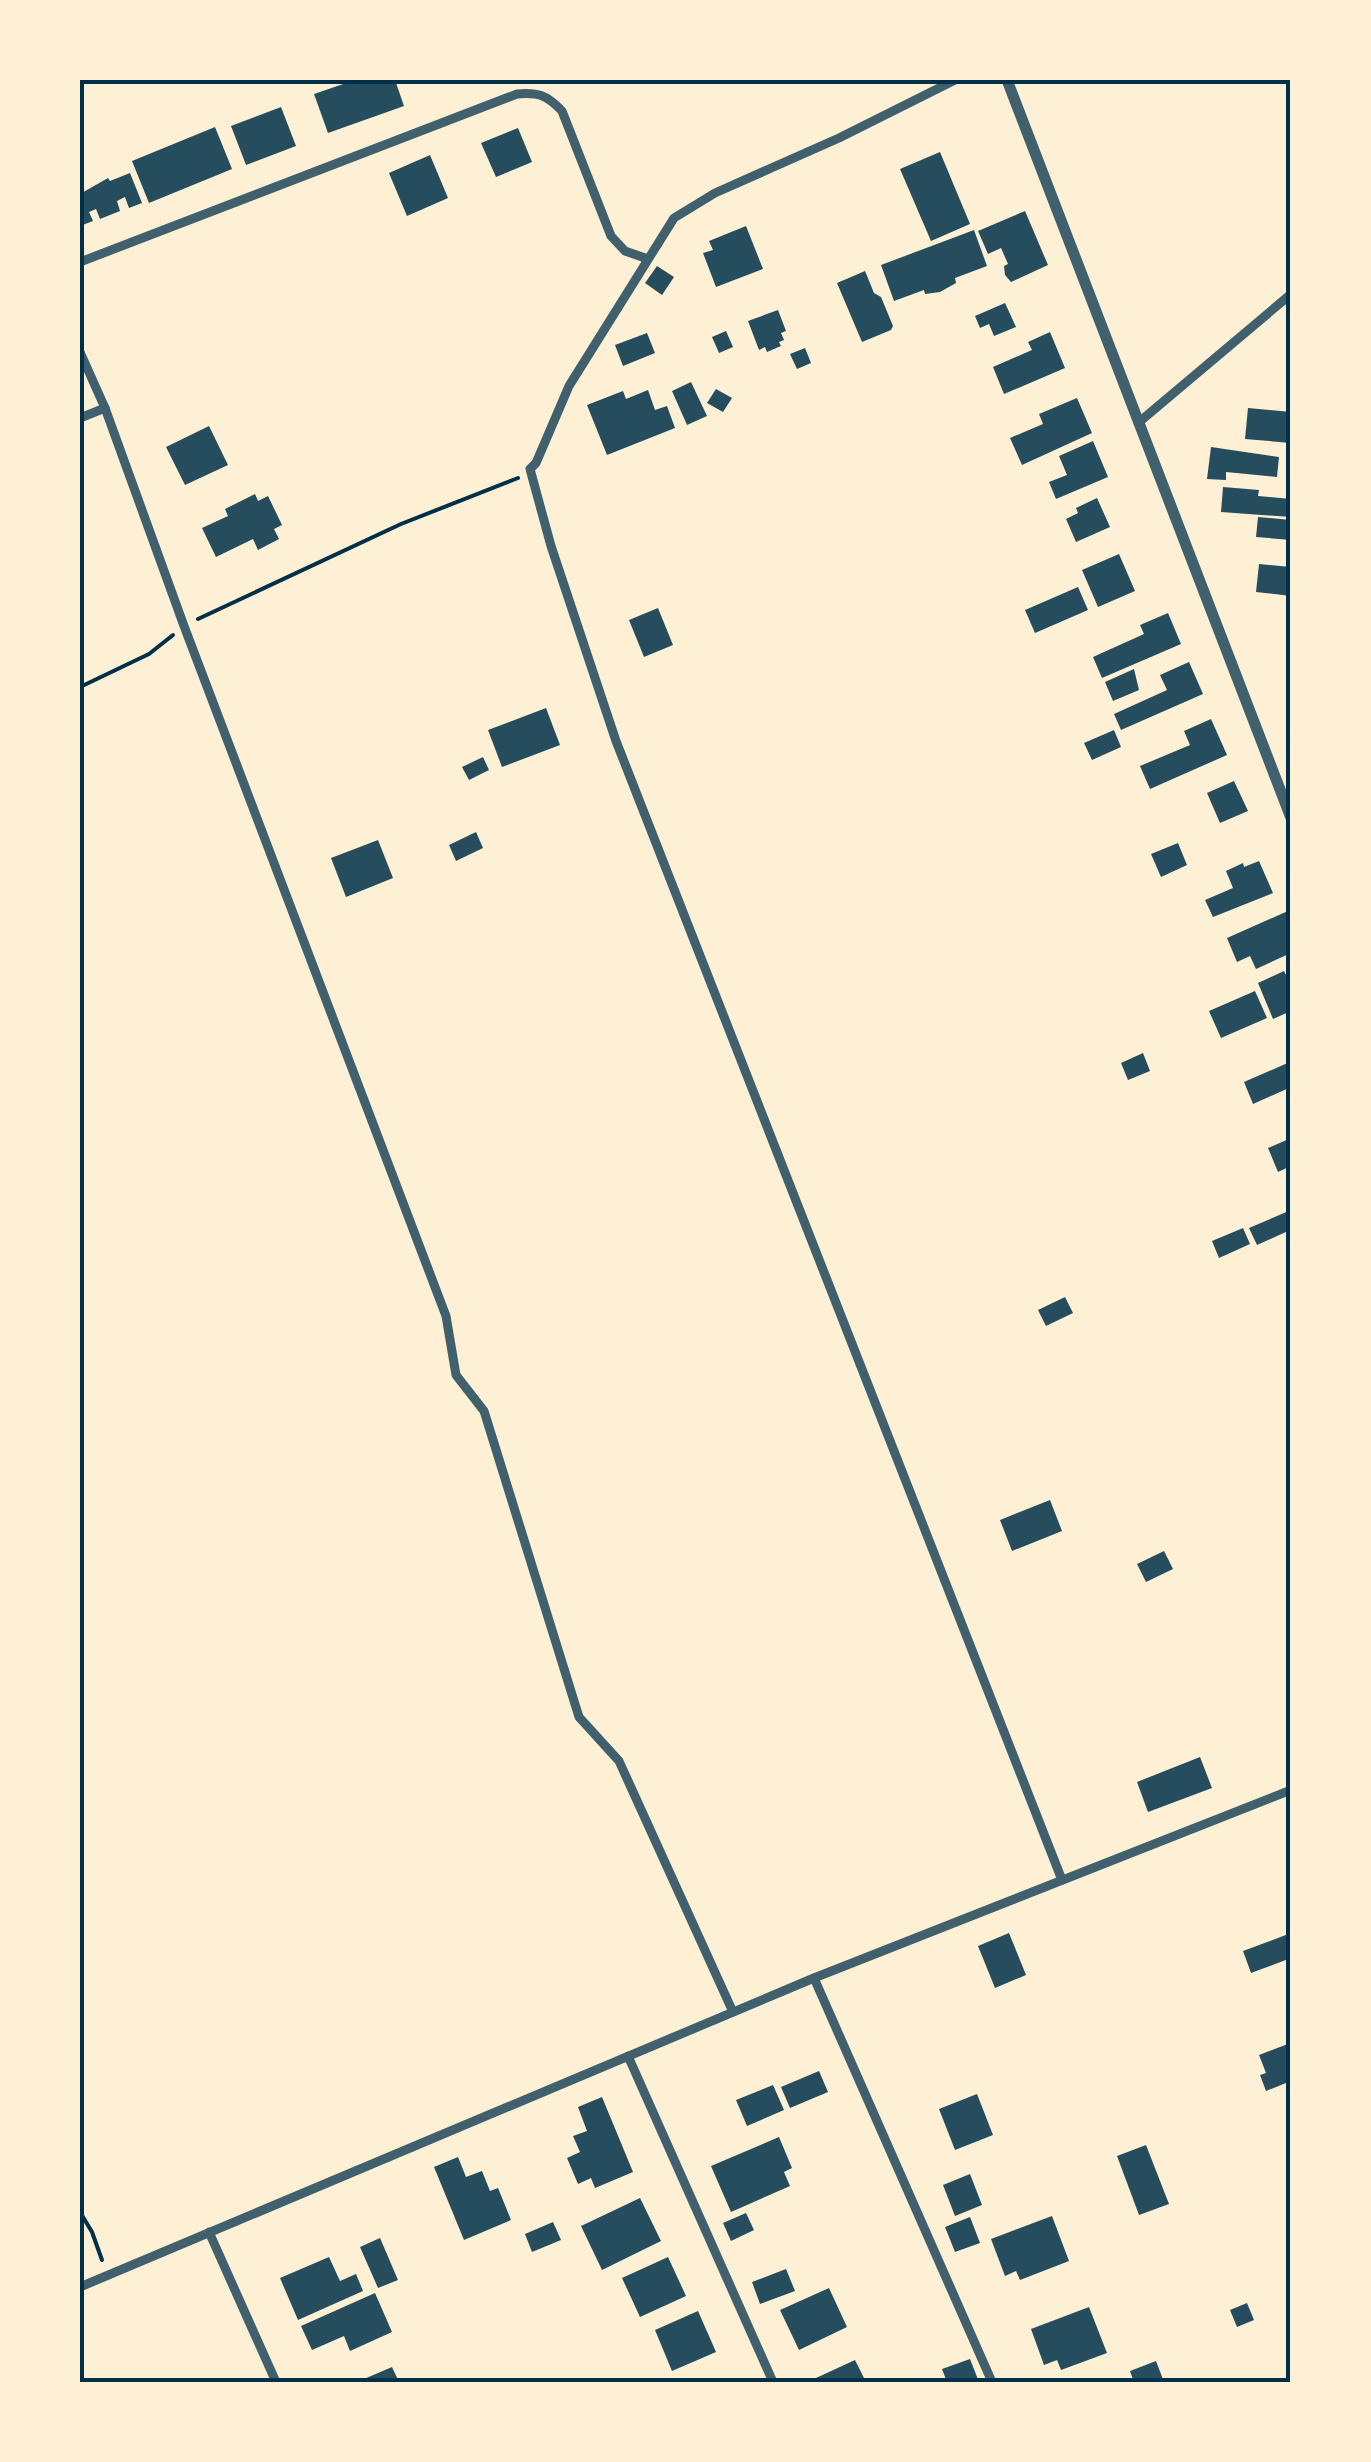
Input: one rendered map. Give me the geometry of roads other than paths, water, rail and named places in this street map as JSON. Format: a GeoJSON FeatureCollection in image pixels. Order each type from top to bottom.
{"type":"FeatureCollection","features":[{"type":"Feature","properties":{"kind":"street"},"geometry":{"type":"LineString","coordinates":[[955,80],[840,138],[715,193],[674,218],[569,386],[530,469],[551,546],[616,741],[1062,1880]]}},
{"type":"Feature","properties":{"kind":"street"},"geometry":{"type":"LineString","coordinates":[[1007,80],[1291,818]]}},
{"type":"Feature","properties":{"kind":"street"},"geometry":{"type":"LineString","coordinates":[[80,262],[517,94],[536,92],[550,98],[562,111],[610,236],[625,251],[648,258]]}},
{"type":"Feature","properties":{"kind":"street"},"geometry":{"type":"LineString","coordinates":[[1138,423],[1291,294]]}},
{"type":"Feature","properties":{"kind":"street"},"geometry":{"type":"LineString","coordinates":[[80,352],[105,408],[446,1316],[456,1375],[484,1412],[579,1718],[619,1762],[733,2012]]}},
{"type":"Feature","properties":{"kind":"street"},"geometry":{"type":"LineString","coordinates":[[80,418],[105,408]]}},
{"type":"Feature","properties":{"kind":"street"},"geometry":{"type":"LineString","coordinates":[[80,2287],[814,1978],[1291,1790]]}},
{"type":"Feature","properties":{"kind":"street"},"geometry":{"type":"LineString","coordinates":[[814,1978],[992,2382]]}},
{"type":"Feature","properties":{"kind":"street"},"geometry":{"type":"LineString","coordinates":[[628,2056],[773,2382]]}},
{"type":"Feature","properties":{"kind":"street"},"geometry":{"type":"LineString","coordinates":[[209,2232],[276,2382]]}}]}
